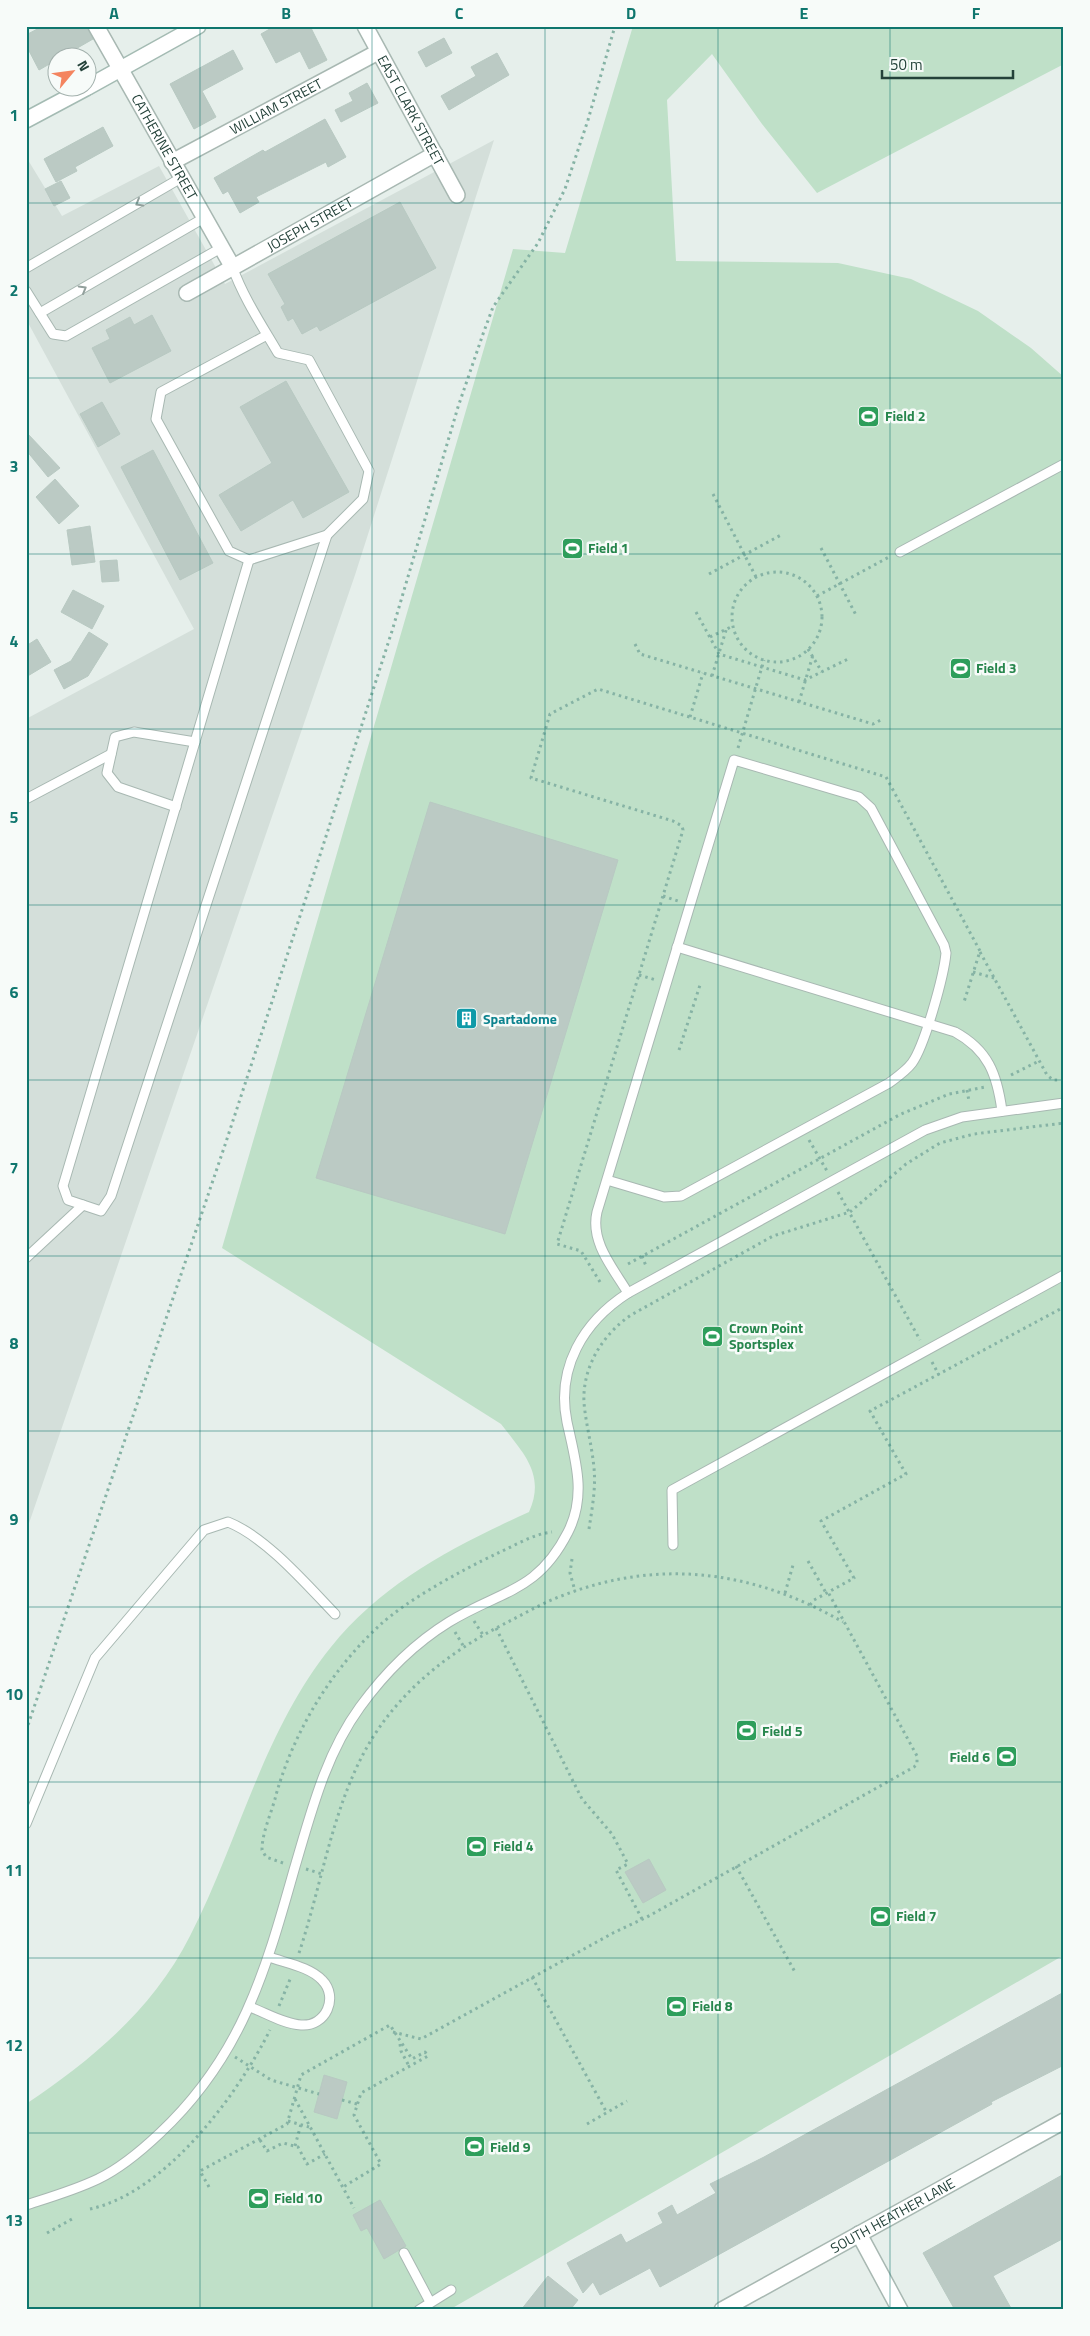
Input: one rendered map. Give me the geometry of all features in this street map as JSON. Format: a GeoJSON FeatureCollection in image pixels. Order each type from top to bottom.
{"type":"FeatureCollection","features":[{"type":"Feature","properties":{"kind":"street","name":"CATHERINE STREET"},"geometry":{"type":"LineString","coordinates":[[96,26],[232,266]]}},
{"type":"Feature","properties":{"kind":"street"},"geometry":{"type":"LineString","coordinates":[[98,81],[198,26]]}},
{"type":"Feature","properties":{"kind":"street","name":"EAST CLARK STREET"},"geometry":{"type":"LineString","coordinates":[[364,26],[457,195]]}},
{"type":"Feature","properties":{"kind":"street","name":"WILLIAM STREET"},"geometry":{"type":"LineString","coordinates":[[172,162],[378,52]]}},
{"type":"Feature","properties":{"kind":"street"},"geometry":{"type":"LineString","coordinates":[[26,120],[67,98]]}},
{"type":"Feature","properties":{"kind":"street","name":"JOSEPH STREET"},"geometry":{"type":"LineString","coordinates":[[187,293],[232,266],[435,154]]}},
{"type":"Feature","properties":{"kind":"street","name":"SOUTH HEATHER LANE"},"geometry":{"type":"LineString","coordinates":[[722,2310],[1064,2121]]}},
{"type":"Feature","properties":{"kind":"street"},"geometry":{"type":"LineString","coordinates":[[859,2234],[900,2310]]}},
{"type":"Feature","properties":{"kind":"lane"},"geometry":{"type":"LineString","coordinates":[[26,268],[181,178]]}},
{"type":"Feature","properties":{"kind":"lane"},"geometry":{"type":"LineString","coordinates":[[40,313],[204,218]]}},
{"type":"Feature","properties":{"kind":"lane"},"geometry":{"type":"LineString","coordinates":[[26,290],[53,334],[66,336],[221,248]]}},
{"type":"Feature","properties":{"kind":"lane"},"geometry":{"type":"LineString","coordinates":[[232,266],[241,291],[278,352],[309,360],[369,471],[363,499],[327,535],[111,1196],[101,1211],[68,1200],[63,1186],[249,560]]}},
{"type":"Feature","properties":{"kind":"lane"},"geometry":{"type":"LineString","coordinates":[[267,335],[161,392],[156,419],[229,551],[249,560],[327,535]]}},
{"type":"Feature","properties":{"kind":"lane"},"geometry":{"type":"LineString","coordinates":[[900,552],[1064,464]]}},
{"type":"Feature","properties":{"kind":"lane"},"geometry":{"type":"LineString","coordinates":[[176,807],[118,787],[107,773],[115,737],[134,732],[195,742]]}},
{"type":"Feature","properties":{"kind":"lane"},"geometry":{"type":"LineString","coordinates":[[26,800],[111,754]]}},
{"type":"Feature","properties":{"kind":"lane"},"geometry":{"type":"LineString","coordinates":[[607,1180],[664,1197],[681,1196],[889,1083],[904,1071],[918,1053],[928,1023],[946,953],[944,944],[871,808],[859,797],[734,760],[597,1212],[595,1231],[598,1242],[628,1293]]}},
{"type":"Feature","properties":{"kind":"lane"},"geometry":{"type":"LineString","coordinates":[[677,947],[928,1023],[964,1037],[982,1054],[996,1076],[1002,1110]]}},
{"type":"Feature","properties":{"kind":"lane"},"geometry":{"type":"LineString","coordinates":[[26,2205],[69,2192],[100,2178],[128,2161],[171,2122],[197,2093],[226,2052],[250,2007],[269,1957],[318,1790],[329,1760],[360,1708],[399,1662],[430,1635],[449,1622],[524,1585],[536,1576],[549,1561],[569,1531],[579,1488],[578,1470],[564,1404],[568,1367],[578,1344],[596,1317],[609,1305],[628,1293],[925,1130],[962,1117],[1064,1102]]}},
{"type":"Feature","properties":{"kind":"lane"},"geometry":{"type":"LineString","coordinates":[[26,1258],[83,1205]]}},
{"type":"Feature","properties":{"kind":"lane"},"geometry":{"type":"LineString","coordinates":[[673,1545],[672,1490],[1064,1275]]}},
{"type":"Feature","properties":{"kind":"lane"},"geometry":{"type":"LineString","coordinates":[[26,1824],[94,1658],[204,1530],[228,1522],[248,1532],[301,1579],[335,1614]]}},
{"type":"Feature","properties":{"kind":"lane"},"geometry":{"type":"LineString","coordinates":[[250,2007],[302,2025],[314,2023],[329,2008],[330,1992],[322,1979],[310,1972],[269,1957]]}},
{"type":"Feature","properties":{"kind":"lane"},"geometry":{"type":"LineString","coordinates":[[404,2253],[430,2302]]}},
{"type":"Feature","properties":{"kind":"lane"},"geometry":{"type":"LineString","coordinates":[[419,2310],[451,2290]]}},
{"type":"Feature","properties":{"kind":"path"},"geometry":{"type":"LineString","coordinates":[[26,1731],[225,1145],[318,864],[392,631],[458,406],[493,307],[538,243],[565,189],[588,120],[615,26]]}},
{"type":"Feature","properties":{"kind":"path"},"geometry":{"type":"LineString","coordinates":[[712,494],[756,576]]}},
{"type":"Feature","properties":{"kind":"path"},"geometry":{"type":"LineString","coordinates":[[709,574],[781,535]]}},
{"type":"Feature","properties":{"kind":"path"},"geometry":{"type":"LineString","coordinates":[[821,548],[857,618]]}},
{"type":"Feature","properties":{"kind":"path"},"geometry":{"type":"LineString","coordinates":[[817,596],[900,552]]}},
{"type":"Feature","properties":{"kind":"path"},"geometry":{"type":"LineString","coordinates":[[770,572],[790,573],[808,584],[817,596],[822,610],[822,620],[817,639],[808,650],[794,659],[785,661],[764,660],[746,649],[740,642],[733,626],[732,613],[738,594],[756,576],[770,572]]}},
{"type":"Feature","properties":{"kind":"path"},"geometry":{"type":"LineString","coordinates":[[696,612],[719,654],[805,680],[848,658]]}},
{"type":"Feature","properties":{"kind":"path"},"geometry":{"type":"LineString","coordinates":[[710,637],[727,627],[733,626]]}},
{"type":"Feature","properties":{"kind":"path"},"geometry":{"type":"LineString","coordinates":[[712,676],[727,627]]}},
{"type":"Feature","properties":{"kind":"path"},"geometry":{"type":"LineString","coordinates":[[635,644],[640,654],[873,724],[881,720]]}},
{"type":"Feature","properties":{"kind":"path"},"geometry":{"type":"LineString","coordinates":[[808,650],[813,655],[822,672]]}},
{"type":"Feature","properties":{"kind":"path"},"geometry":{"type":"LineString","coordinates":[[799,702],[813,655]]}},
{"type":"Feature","properties":{"kind":"path"},"geometry":{"type":"LineString","coordinates":[[734,760],[764,660]]}},
{"type":"Feature","properties":{"kind":"path"},"geometry":{"type":"LineString","coordinates":[[690,717],[703,673]]}},
{"type":"Feature","properties":{"kind":"path"},"geometry":{"type":"LineString","coordinates":[[531,778],[682,826],[681,836],[557,1244],[581,1251],[600,1282]]}},
{"type":"Feature","properties":{"kind":"path"},"geometry":{"type":"LineString","coordinates":[[980,951],[1050,1078],[1064,1080]]}},
{"type":"Feature","properties":{"kind":"path"},"geometry":{"type":"LineString","coordinates":[[973,972],[996,978]]}},
{"type":"Feature","properties":{"kind":"path"},"geometry":{"type":"LineString","coordinates":[[680,1050],[701,982]]}},
{"type":"Feature","properties":{"kind":"path"},"geometry":{"type":"LineString","coordinates":[[1011,1075],[1040,1061]]}},
{"type":"Feature","properties":{"kind":"path"},"geometry":{"type":"LineString","coordinates":[[628,1264],[918,1105],[967,1090],[986,1087]]}},
{"type":"Feature","properties":{"kind":"path"},"geometry":{"type":"LineString","coordinates":[[967,1090],[969,1101]]}},
{"type":"Feature","properties":{"kind":"path"},"geometry":{"type":"LineString","coordinates":[[588,1529],[595,1480],[584,1401],[585,1389],[591,1366],[602,1343],[612,1329],[664,1296],[773,1236],[850,1212],[887,1179],[923,1152],[940,1143],[974,1134],[1064,1123]]}},
{"type":"Feature","properties":{"kind":"path"},"geometry":{"type":"LineString","coordinates":[[973,1129],[974,1134]]}},
{"type":"Feature","properties":{"kind":"path"},"geometry":{"type":"LineString","coordinates":[[804,1130],[920,1340]]}},
{"type":"Feature","properties":{"kind":"path"},"geometry":{"type":"LineString","coordinates":[[642,1256],[646,1266]]}},
{"type":"Feature","properties":{"kind":"path"},"geometry":{"type":"LineString","coordinates":[[661,1290],[664,1296]]}},
{"type":"Feature","properties":{"kind":"path"},"geometry":{"type":"LineString","coordinates":[[810,1605],[827,1592],[854,1578],[822,1521],[906,1474],[870,1411],[1064,1307]]}},
{"type":"Feature","properties":{"kind":"path"},"geometry":{"type":"LineString","coordinates":[[930,1359],[938,1375]]}},
{"type":"Feature","properties":{"kind":"path"},"geometry":{"type":"LineString","coordinates":[[572,1559],[570,1573],[575,1591]]}},
{"type":"Feature","properties":{"kind":"path"},"geometry":{"type":"LineString","coordinates":[[394,2032],[421,2039],[914,1768],[917,1764],[917,1756],[808,1561]]}},
{"type":"Feature","properties":{"kind":"path"},"geometry":{"type":"LineString","coordinates":[[785,1594],[793,1565]]}},
{"type":"Feature","properties":{"kind":"path"},"geometry":{"type":"LineString","coordinates":[[298,1958],[345,1796],[358,1765],[373,1737],[412,1688],[441,1663],[464,1647],[549,1601],[575,1591],[625,1578],[684,1573],[735,1579],[785,1594],[843,1622]]}},
{"type":"Feature","properties":{"kind":"path"},"geometry":{"type":"LineString","coordinates":[[474,1620],[483,1636]]}},
{"type":"Feature","properties":{"kind":"path"},"geometry":{"type":"LineString","coordinates":[[496,1628],[582,1799],[612,1834],[628,1864],[616,1870],[642,1919]]}},
{"type":"Feature","properties":{"kind":"path"},"geometry":{"type":"LineString","coordinates":[[454,1632],[464,1647]]}},
{"type":"Feature","properties":{"kind":"path"},"geometry":{"type":"LineString","coordinates":[[736,1866],[795,1972]]}},
{"type":"Feature","properties":{"kind":"path"},"geometry":{"type":"LineString","coordinates":[[306,1869],[322,1874]]}},
{"type":"Feature","properties":{"kind":"path"},"geometry":{"type":"LineString","coordinates":[[278,2008],[292,1974]]}},
{"type":"Feature","properties":{"kind":"path"},"geometry":{"type":"LineString","coordinates":[[532,1977],[607,2112]]}},
{"type":"Feature","properties":{"kind":"path"},"geometry":{"type":"LineString","coordinates":[[90,2209],[109,2205],[121,2199],[164,2168],[192,2142],[215,2115],[250,2067],[272,2025]]}},
{"type":"Feature","properties":{"kind":"path"},"geometry":{"type":"LineString","coordinates":[[209,2187],[200,2171],[287,2124],[301,2075],[390,2025],[400,2044],[412,2059],[426,2052],[428,2056],[361,2093],[354,2116],[381,2164],[343,2187]]}},
{"type":"Feature","properties":{"kind":"path"},"geometry":{"type":"LineString","coordinates":[[400,2044],[401,2051],[409,2066]]}},
{"type":"Feature","properties":{"kind":"path"},"geometry":{"type":"LineString","coordinates":[[226,2052],[271,2080],[319,2094]]}},
{"type":"Feature","properties":{"kind":"path"},"geometry":{"type":"LineString","coordinates":[[294,2099],[354,2208]]}},
{"type":"Feature","properties":{"kind":"path"},"geometry":{"type":"LineString","coordinates":[[342,2100],[357,2104]]}},
{"type":"Feature","properties":{"kind":"path"},"geometry":{"type":"LineString","coordinates":[[587,2124],[627,2101]]}},
{"type":"Feature","properties":{"kind":"path"},"geometry":{"type":"LineString","coordinates":[[288,2121],[310,2127]]}},
{"type":"Feature","properties":{"kind":"path"},"geometry":{"type":"LineString","coordinates":[[295,2146],[301,2124]]}},
{"type":"Feature","properties":{"kind":"path"},"geometry":{"type":"LineString","coordinates":[[260,2140],[267,2151],[283,2143],[298,2147],[307,2164],[325,2154]]}},
{"type":"Feature","properties":{"kind":"path"},"geometry":{"type":"LineString","coordinates":[[47,2233],[72,2219]]}},
{"type":"Feature","properties":{"kind":"shaded area"},"geometry":{"type":"Polygon","coordinates":[[[494,140],[355,575],[26,1532],[26,719],[194,629],[26,319],[26,161],[28,160],[62,216],[159,166],[225,284],[494,140]]]}},
{"type":"Feature","properties":{"kind":"green space","name":"Crown Point Sportsplex"},"geometry":{"type":"Polygon","coordinates":[[[633,26],[1064,26],[1064,64],[817,193],[762,124],[712,54],[667,100],[676,261],[838,263],[911,279],[978,311],[1031,348],[1064,377],[1064,1955],[449,2310],[26,2310],[26,2104],[75,2069],[119,2030],[140,2009],[175,1962],[207,1900],[269,1750],[307,1680],[331,1647],[373,1603],[397,1585],[474,1538],[529,1512],[534,1498],[535,1486],[530,1465],[501,1424],[222,1248],[513,249],[565,253],[633,26]]]}},
{"type":"Feature","properties":{"kind":"building"},"geometry":{"type":"Polygon","coordinates":[[[43,26],[86,26],[93,39],[77,48],[48,48],[48,65],[39,70],[26,45],[26,35],[43,26]]]}},
{"type":"Feature","properties":{"kind":"building"},"geometry":{"type":"Polygon","coordinates":[[[275,26],[310,26],[327,60],[309,69],[300,51],[276,63],[261,34],[275,26]]]}},
{"type":"Feature","properties":{"kind":"building"},"geometry":{"type":"Polygon","coordinates":[[[444,38],[452,53],[426,67],[418,52],[444,38]]]}},
{"type":"Feature","properties":{"kind":"building"},"geometry":{"type":"Polygon","coordinates":[[[233,50],[243,69],[202,91],[216,117],[194,129],[170,84],[233,50]]]}},
{"type":"Feature","properties":{"kind":"building"},"geometry":{"type":"Polygon","coordinates":[[[497,53],[509,75],[449,110],[441,96],[476,76],[471,67],[497,53]]]}},
{"type":"Feature","properties":{"kind":"building"},"geometry":{"type":"Polygon","coordinates":[[[367,83],[378,103],[341,122],[335,110],[353,101],[349,93],[367,83]]]}},
{"type":"Feature","properties":{"kind":"building"},"geometry":{"type":"Polygon","coordinates":[[[325,119],[346,157],[328,167],[326,162],[256,197],[259,202],[240,213],[228,191],[223,194],[214,178],[263,150],[265,152],[325,119]]]}},
{"type":"Feature","properties":{"kind":"building"},"geometry":{"type":"Polygon","coordinates":[[[103,127],[113,146],[75,167],[77,171],[56,182],[44,159],[103,127]]]}},
{"type":"Feature","properties":{"kind":"building"},"geometry":{"type":"Polygon","coordinates":[[[61,181],[70,198],[54,206],[45,189],[61,181]]]}},
{"type":"Feature","properties":{"kind":"building"},"geometry":{"type":"Polygon","coordinates":[[[400,202],[436,268],[320,331],[317,326],[302,334],[293,318],[288,321],[281,307],[285,304],[268,274],[400,202]]]}},
{"type":"Feature","properties":{"kind":"building"},"geometry":{"type":"Polygon","coordinates":[[[152,315],[171,351],[110,383],[92,348],[110,339],[106,330],[130,317],[134,325],[152,315]]]}},
{"type":"Feature","properties":{"kind":"building"},"geometry":{"type":"Polygon","coordinates":[[[286,381],[349,492],[303,518],[293,500],[241,531],[219,495],[272,463],[240,407],[286,381]]]}},
{"type":"Feature","properties":{"kind":"building"},"geometry":{"type":"Polygon","coordinates":[[[102,402],[120,434],[98,447],[80,414],[102,402]]]}},
{"type":"Feature","properties":{"kind":"building"},"geometry":{"type":"Polygon","coordinates":[[[27,433],[60,468],[48,477],[26,450],[27,433]]]}},
{"type":"Feature","properties":{"kind":"building"},"geometry":{"type":"Polygon","coordinates":[[[153,450],[213,563],[180,580],[121,467],[153,450]]]}},
{"type":"Feature","properties":{"kind":"building"},"geometry":{"type":"Polygon","coordinates":[[[55,479],[79,506],[59,524],[36,497],[55,479]]]}},
{"type":"Feature","properties":{"kind":"building"},"geometry":{"type":"Polygon","coordinates":[[[90,526],[95,562],[72,565],[67,530],[90,526]]]}},
{"type":"Feature","properties":{"kind":"building"},"geometry":{"type":"Polygon","coordinates":[[[117,560],[119,581],[102,582],[100,561],[117,560]]]}},
{"type":"Feature","properties":{"kind":"building"},"geometry":{"type":"Polygon","coordinates":[[[73,590],[104,606],[92,629],[61,612],[73,590]]]}},
{"type":"Feature","properties":{"kind":"building"},"geometry":{"type":"Polygon","coordinates":[[[89,632],[108,644],[88,676],[64,689],[54,670],[71,661],[89,632]]]}},
{"type":"Feature","properties":{"kind":"building"},"geometry":{"type":"Polygon","coordinates":[[[37,639],[51,662],[26,677],[26,646],[37,639]]]}},
{"type":"Feature","properties":{"kind":"building","name":"Spartadome"},"geometry":{"type":"Polygon","coordinates":[[[430,802],[618,860],[505,1234],[316,1178],[430,802]]]}},
{"type":"Feature","properties":{"kind":"building"},"geometry":{"type":"Polygon","coordinates":[[[649,1859],[666,1890],[643,1903],[625,1872],[649,1859]]]}},
{"type":"Feature","properties":{"kind":"building"},"geometry":{"type":"Polygon","coordinates":[[[1064,1992],[1064,2065],[991,2102],[992,2104],[660,2287],[650,2268],[600,2295],[593,2282],[583,2293],[567,2263],[621,2234],[626,2243],[663,2223],[658,2213],[672,2205],[677,2215],[716,2193],[710,2184],[764,2157],[1064,1992]]]}},
{"type":"Feature","properties":{"kind":"building"},"geometry":{"type":"Polygon","coordinates":[[[324,2075],[347,2082],[337,2119],[314,2112],[324,2075]]]}},
{"type":"Feature","properties":{"kind":"building"},"geometry":{"type":"Polygon","coordinates":[[[1064,2174],[1064,2238],[993,2276],[1012,2310],[955,2310],[923,2253],[1064,2174]]]}},
{"type":"Feature","properties":{"kind":"building"},"geometry":{"type":"Polygon","coordinates":[[[380,2200],[406,2246],[384,2259],[367,2228],[361,2231],[353,2215],[380,2200]]]}},
{"type":"Feature","properties":{"kind":"building"},"geometry":{"type":"Polygon","coordinates":[[[548,2276],[578,2300],[570,2310],[521,2310],[548,2276]]]}},
{"type":"Feature","properties":{"kind":"place","name":"Field 2"},"geometry":{"type":"Point","coordinates":[869,416]}},
{"type":"Feature","properties":{"kind":"place","name":"Field 1"},"geometry":{"type":"Point","coordinates":[572,548]}},
{"type":"Feature","properties":{"kind":"place","name":"Field 3"},"geometry":{"type":"Point","coordinates":[960,668]}},
{"type":"Feature","properties":{"kind":"place","name":"Spartadome"},"geometry":{"type":"Point","coordinates":[467,1019]}},
{"type":"Feature","properties":{"kind":"place","name":"Crown Point Sportsplex"},"geometry":{"type":"Point","coordinates":[713,1336]}},
{"type":"Feature","properties":{"kind":"place","name":"Field 5"},"geometry":{"type":"Point","coordinates":[746,1731]}},
{"type":"Feature","properties":{"kind":"place","name":"Field 6"},"geometry":{"type":"Point","coordinates":[1006,1757]}},
{"type":"Feature","properties":{"kind":"place","name":"Field 4"},"geometry":{"type":"Point","coordinates":[477,1846]}},
{"type":"Feature","properties":{"kind":"place","name":"Field 7"},"geometry":{"type":"Point","coordinates":[880,1916]}},
{"type":"Feature","properties":{"kind":"place","name":"Field 8"},"geometry":{"type":"Point","coordinates":[676,2006]}},
{"type":"Feature","properties":{"kind":"place","name":"Field 9"},"geometry":{"type":"Point","coordinates":[474,2147]}},
{"type":"Feature","properties":{"kind":"place","name":"Field 10"},"geometry":{"type":"Point","coordinates":[258,2198]}}]}
